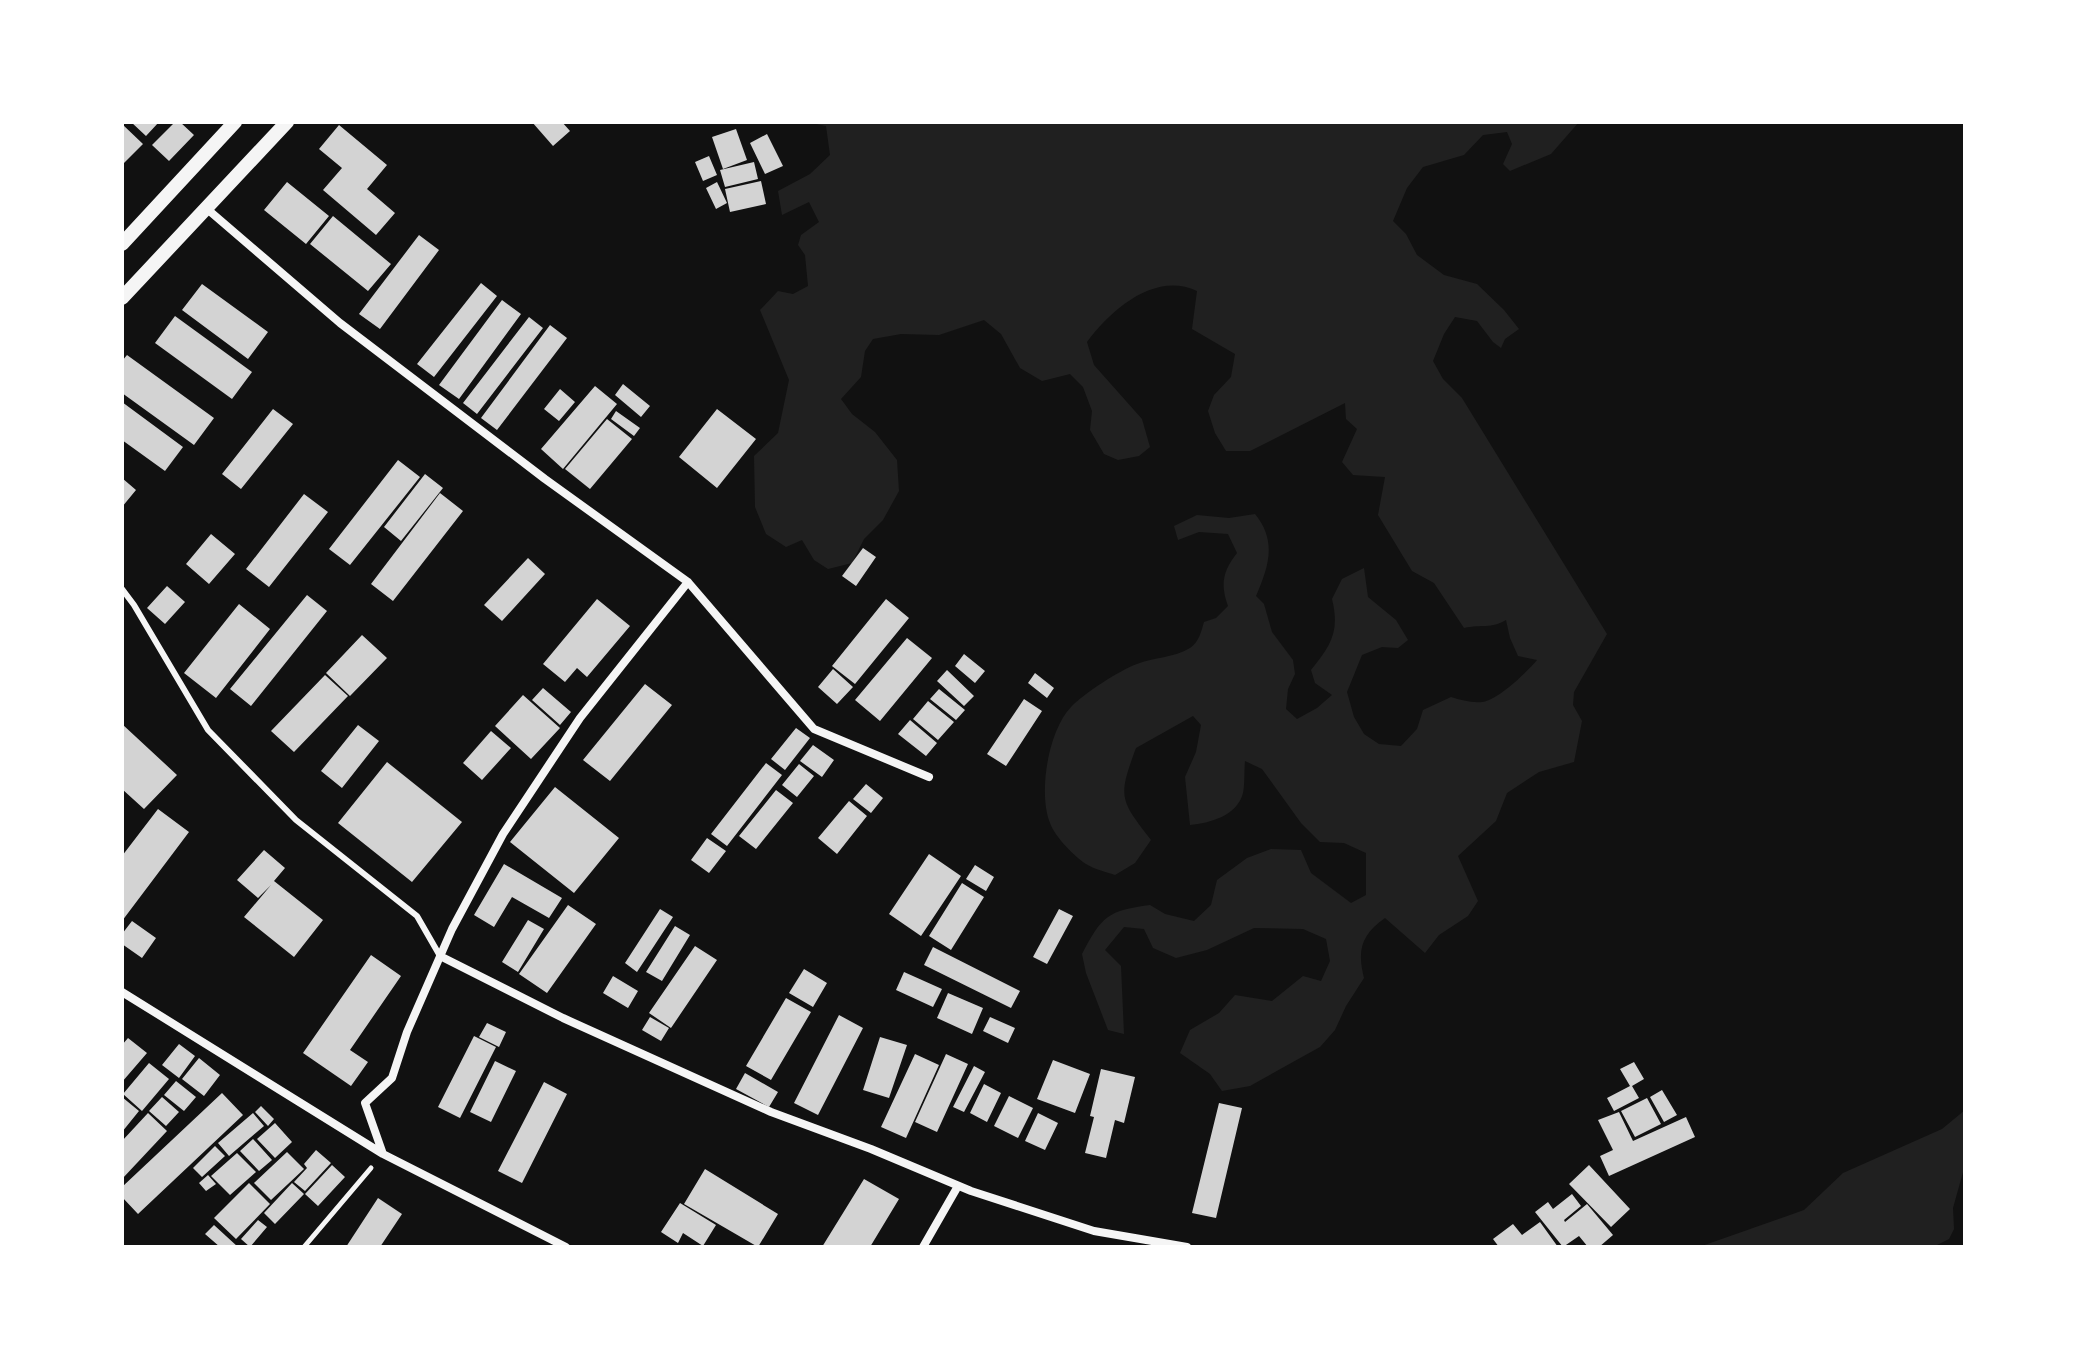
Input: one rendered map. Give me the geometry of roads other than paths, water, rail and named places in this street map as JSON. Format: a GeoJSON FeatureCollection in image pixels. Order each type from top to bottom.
{"type":"FeatureCollection","features":[{"type":"Feature","properties":{"kind":"street"},"geometry":{"type":"LineString","coordinates":[[122,244],[235,122]]}},
{"type":"Feature","properties":{"kind":"street"},"geometry":{"type":"LineString","coordinates":[[122,298],[287,122]]}},
{"type":"Feature","properties":{"kind":"street"},"geometry":{"type":"LineString","coordinates":[[206,208],[340,323],[533,470],[688,582],[814,729],[929,777]]}},
{"type":"Feature","properties":{"kind":"street"},"geometry":{"type":"LineString","coordinates":[[383,1154],[365,1103],[392,1078],[407,1032],[440,956],[503,834],[580,718],[688,582]]}},
{"type":"Feature","properties":{"kind":"street"},"geometry":{"type":"LineString","coordinates":[[440,956],[563,1018],[771,1112],[958,1186],[1094,1231],[1187,1247]]}},
{"type":"Feature","properties":{"kind":"street"},"geometry":{"type":"LineString","coordinates":[[122,992],[383,1154],[566,1247]]}},
{"type":"Feature","properties":{"kind":"street"},"geometry":{"type":"LineString","coordinates":[[923,1247],[958,1186]]}},
{"type":"Feature","properties":{"kind":"lane"},"geometry":{"type":"LineString","coordinates":[[122,589],[208,730],[296,820],[417,916],[440,956]]}}]}
